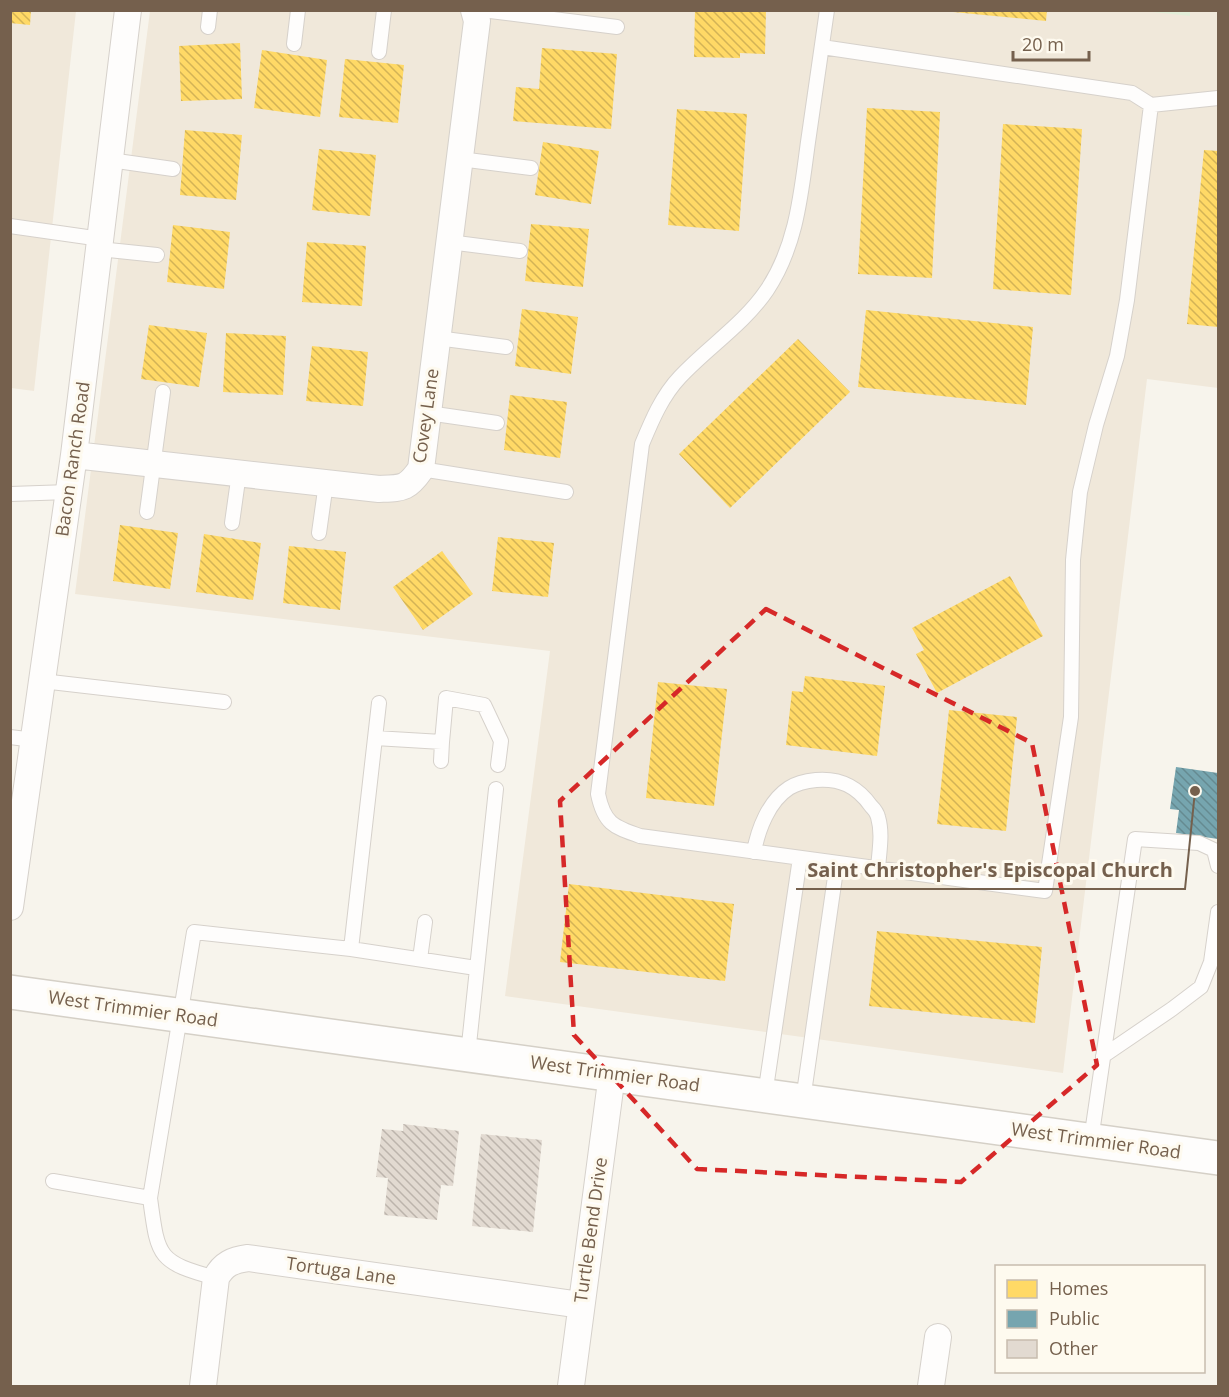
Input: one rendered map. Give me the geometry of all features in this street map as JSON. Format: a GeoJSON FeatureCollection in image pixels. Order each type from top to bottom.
{"type":"FeatureCollection","features":[{"type":"Feature","properties":{"kind":"main road","name":"West Trimmier Road"},"geometry":{"type":"LineString","coordinates":[[10,992],[1218,1158]]}},
{"type":"Feature","properties":{"kind":"street","name":"Bacon Ranch Road"},"geometry":{"type":"LineString","coordinates":[[10,907],[22,739],[42,681],[74,455],[128,10]]}},
{"type":"Feature","properties":{"kind":"street","name":"Covey Lane"},"geometry":{"type":"LineString","coordinates":[[74,455],[380,489],[403,489],[412,482],[421,469],[477,21],[474,10]]}},
{"type":"Feature","properties":{"kind":"street","name":"Turtle Bend Drive"},"geometry":{"type":"LineString","coordinates":[[571,1386],[612,1074]]}},
{"type":"Feature","properties":{"kind":"street","name":"Tortuga Lane"},"geometry":{"type":"LineString","coordinates":[[216,1278],[226,1264],[248,1258],[581,1305]]}},
{"type":"Feature","properties":{"kind":"street"},"geometry":{"type":"LineString","coordinates":[[203,1386],[216,1278]]}},
{"type":"Feature","properties":{"kind":"street"},"geometry":{"type":"LineString","coordinates":[[931,1386],[938,1337]]}},
{"type":"Feature","properties":{"kind":"lane"},"geometry":{"type":"LineString","coordinates":[[208,27],[210,10]]}},
{"type":"Feature","properties":{"kind":"lane"},"geometry":{"type":"LineString","coordinates":[[294,44],[298,10]]}},
{"type":"Feature","properties":{"kind":"lane"},"geometry":{"type":"LineString","coordinates":[[379,52],[384,10]]}},
{"type":"Feature","properties":{"kind":"lane"},"geometry":{"type":"LineString","coordinates":[[482,10],[617,27]]}},
{"type":"Feature","properties":{"kind":"lane"},"geometry":{"type":"LineString","coordinates":[[827,10],[797,221],[779,270],[766,291],[744,318],[706,351],[666,394],[642,444],[598,794],[602,812],[609,823],[621,830],[640,836],[1045,891],[1071,717],[1073,560],[1080,492],[1096,425],[1117,356],[1127,300],[1151,105]]}},
{"type":"Feature","properties":{"kind":"lane"},"geometry":{"type":"LineString","coordinates":[[822,47],[1132,93],[1151,105],[1218,98]]}},
{"type":"Feature","properties":{"kind":"lane"},"geometry":{"type":"LineString","coordinates":[[460,159],[531,168]]}},
{"type":"Feature","properties":{"kind":"lane"},"geometry":{"type":"LineString","coordinates":[[110,160],[173,169]]}},
{"type":"Feature","properties":{"kind":"lane"},"geometry":{"type":"LineString","coordinates":[[10,226],[157,255]]}},
{"type":"Feature","properties":{"kind":"lane"},"geometry":{"type":"LineString","coordinates":[[449,242],[520,251]]}},
{"type":"Feature","properties":{"kind":"lane"},"geometry":{"type":"LineString","coordinates":[[437,338],[506,347]]}},
{"type":"Feature","properties":{"kind":"lane"},"geometry":{"type":"LineString","coordinates":[[147,512],[163,392]]}},
{"type":"Feature","properties":{"kind":"lane"},"geometry":{"type":"LineString","coordinates":[[428,413],[496,423]]}},
{"type":"Feature","properties":{"kind":"lane"},"geometry":{"type":"LineString","coordinates":[[421,469],[566,492]]}},
{"type":"Feature","properties":{"kind":"lane"},"geometry":{"type":"LineString","coordinates":[[232,523],[239,473]]}},
{"type":"Feature","properties":{"kind":"lane"},"geometry":{"type":"LineString","coordinates":[[319,532],[326,483]]}},
{"type":"Feature","properties":{"kind":"lane"},"geometry":{"type":"LineString","coordinates":[[10,494],[69,492]]}},
{"type":"Feature","properties":{"kind":"lane"},"geometry":{"type":"LineString","coordinates":[[42,681],[224,702]]}},
{"type":"Feature","properties":{"kind":"lane"},"geometry":{"type":"LineString","coordinates":[[441,761],[446,698],[484,705],[501,741],[498,765]]}},
{"type":"Feature","properties":{"kind":"lane"},"geometry":{"type":"LineString","coordinates":[[351,949],[379,703]]}},
{"type":"Feature","properties":{"kind":"lane"},"geometry":{"type":"LineString","coordinates":[[375,738],[442,742]]}},
{"type":"Feature","properties":{"kind":"lane"},"geometry":{"type":"LineString","coordinates":[[754,852],[763,821],[773,803],[789,788],[806,781],[828,779],[846,783],[864,795],[878,816],[880,838],[878,869]]}},
{"type":"Feature","properties":{"kind":"lane"},"geometry":{"type":"LineString","coordinates":[[468,1054],[496,789]]}},
{"type":"Feature","properties":{"kind":"lane"},"geometry":{"type":"LineString","coordinates":[[1091,1140],[1135,839],[1199,843],[1214,850],[1218,866]]}},
{"type":"Feature","properties":{"kind":"lane"},"geometry":{"type":"LineString","coordinates":[[765,1095],[800,858]]}},
{"type":"Feature","properties":{"kind":"lane"},"geometry":{"type":"LineString","coordinates":[[803,1100],[837,863]]}},
{"type":"Feature","properties":{"kind":"lane"},"geometry":{"type":"LineString","coordinates":[[1103,1056],[1201,987],[1211,962],[1218,912]]}},
{"type":"Feature","properties":{"kind":"lane"},"geometry":{"type":"LineString","coordinates":[[420,959],[425,922]]}},
{"type":"Feature","properties":{"kind":"lane"},"geometry":{"type":"LineString","coordinates":[[216,1278],[184,1269],[164,1257],[156,1239],[150,1198],[194,932],[351,949],[476,968]]}},
{"type":"Feature","properties":{"kind":"lane"},"geometry":{"type":"LineString","coordinates":[[53,1181],[150,1198]]}},
{"type":"Feature","properties":{"kind":"highlighted area"},"geometry":{"type":"Polygon","coordinates":[[[766,609],[1032,743],[1097,1065],[961,1182],[697,1169],[574,1035],[560,801],[766,609]]]}},
{"type":"Feature","properties":{"kind":"shaded area"},"geometry":{"type":"Polygon","coordinates":[[[11,11],[76,11],[34,391],[11,388],[11,11]]]}},
{"type":"Feature","properties":{"kind":"shaded area"},"geometry":{"type":"Polygon","coordinates":[[[150,11],[1218,11],[1218,388],[1147,379],[1063,1073],[505,996],[550,651],[75,594],[150,11]]]}},
{"type":"Feature","properties":{"kind":"green space"},"geometry":{"type":"Polygon","coordinates":[[[1143,11],[1190,11],[1190,16],[1143,11]]]}},
{"type":"Feature","properties":{"kind":"building: Homes"},"geometry":{"type":"Polygon","coordinates":[[[10,10],[31,10],[30,25],[10,23],[10,10]]]}},
{"type":"Feature","properties":{"kind":"building: Homes"},"geometry":{"type":"Polygon","coordinates":[[[695,10],[766,10],[765,54],[740,53],[740,58],[694,57],[695,10]]]}},
{"type":"Feature","properties":{"kind":"building: Homes"},"geometry":{"type":"Polygon","coordinates":[[[954,10],[1047,10],[1046,21],[953,12],[954,10]]]}},
{"type":"Feature","properties":{"kind":"building: Homes"},"geometry":{"type":"Polygon","coordinates":[[[240,43],[242,99],[181,101],[179,46],[240,43]]]}},
{"type":"Feature","properties":{"kind":"building: Homes"},"geometry":{"type":"Polygon","coordinates":[[[542,48],[617,54],[611,129],[513,121],[516,87],[539,89],[542,48]]]}},
{"type":"Feature","properties":{"kind":"building: Homes"},"geometry":{"type":"Polygon","coordinates":[[[262,50],[327,60],[320,117],[254,108],[262,50]]]}},
{"type":"Feature","properties":{"kind":"building: Homes"},"geometry":{"type":"Polygon","coordinates":[[[345,59],[404,65],[398,123],[339,117],[345,59]]]}},
{"type":"Feature","properties":{"kind":"building: Homes"},"geometry":{"type":"Polygon","coordinates":[[[867,108],[940,112],[932,278],[858,274],[867,108]]]}},
{"type":"Feature","properties":{"kind":"building: Homes"},"geometry":{"type":"Polygon","coordinates":[[[677,109],[747,114],[739,231],[668,225],[677,109]]]}},
{"type":"Feature","properties":{"kind":"building: Homes"},"geometry":{"type":"Polygon","coordinates":[[[1003,124],[1082,129],[1071,295],[993,289],[1003,124]]]}},
{"type":"Feature","properties":{"kind":"building: Homes"},"geometry":{"type":"Polygon","coordinates":[[[185,130],[242,135],[236,200],[180,195],[185,130]]]}},
{"type":"Feature","properties":{"kind":"building: Homes"},"geometry":{"type":"Polygon","coordinates":[[[543,142],[599,151],[591,204],[535,195],[543,142]]]}},
{"type":"Feature","properties":{"kind":"building: Homes"},"geometry":{"type":"Polygon","coordinates":[[[319,149],[376,155],[370,216],[312,210],[319,149]]]}},
{"type":"Feature","properties":{"kind":"building: Homes"},"geometry":{"type":"Polygon","coordinates":[[[1204,150],[1218,151],[1218,327],[1187,324],[1204,150]]]}},
{"type":"Feature","properties":{"kind":"building: Homes"},"geometry":{"type":"Polygon","coordinates":[[[531,224],[589,229],[583,287],[525,281],[531,224]]]}},
{"type":"Feature","properties":{"kind":"building: Homes"},"geometry":{"type":"Polygon","coordinates":[[[173,225],[230,232],[224,289],[167,282],[173,225]]]}},
{"type":"Feature","properties":{"kind":"building: Homes"},"geometry":{"type":"Polygon","coordinates":[[[307,242],[366,246],[362,306],[302,302],[307,242]]]}},
{"type":"Feature","properties":{"kind":"building: Homes"},"geometry":{"type":"Polygon","coordinates":[[[522,309],[578,317],[571,374],[515,366],[522,309]]]}},
{"type":"Feature","properties":{"kind":"building: Homes"},"geometry":{"type":"Polygon","coordinates":[[[866,310],[1033,327],[1026,405],[858,387],[866,310]]]}},
{"type":"Feature","properties":{"kind":"building: Homes"},"geometry":{"type":"Polygon","coordinates":[[[149,325],[207,333],[199,387],[141,379],[149,325]]]}},
{"type":"Feature","properties":{"kind":"building: Homes"},"geometry":{"type":"Polygon","coordinates":[[[226,333],[286,336],[283,395],[223,392],[226,333]]]}},
{"type":"Feature","properties":{"kind":"building: Homes"},"geometry":{"type":"Polygon","coordinates":[[[798,339],[850,392],[730,508],[679,454],[798,339]]]}},
{"type":"Feature","properties":{"kind":"building: Homes"},"geometry":{"type":"Polygon","coordinates":[[[312,346],[368,352],[363,406],[306,401],[312,346]]]}},
{"type":"Feature","properties":{"kind":"building: Homes"},"geometry":{"type":"Polygon","coordinates":[[[510,395],[567,402],[560,458],[504,450],[510,395]]]}},
{"type":"Feature","properties":{"kind":"building: Homes"},"geometry":{"type":"Polygon","coordinates":[[[120,525],[178,533],[170,589],[113,581],[120,525]]]}},
{"type":"Feature","properties":{"kind":"building: Homes"},"geometry":{"type":"Polygon","coordinates":[[[204,534],[261,543],[253,600],[196,592],[204,534]]]}},
{"type":"Feature","properties":{"kind":"building: Homes"},"geometry":{"type":"Polygon","coordinates":[[[498,537],[554,543],[548,597],[492,591],[498,537]]]}},
{"type":"Feature","properties":{"kind":"building: Homes"},"geometry":{"type":"Polygon","coordinates":[[[289,546],[346,552],[340,610],[283,603],[289,546]]]}},
{"type":"Feature","properties":{"kind":"building: Homes"},"geometry":{"type":"Polygon","coordinates":[[[442,551],[473,594],[423,630],[393,587],[442,551]]]}},
{"type":"Feature","properties":{"kind":"building: Homes"},"geometry":{"type":"Polygon","coordinates":[[[1010,576],[1043,636],[937,693],[916,654],[924,650],[912,628],[1010,576]]]}},
{"type":"Feature","properties":{"kind":"building: Homes"},"geometry":{"type":"Polygon","coordinates":[[[805,676],[885,686],[877,756],[786,745],[792,691],[803,692],[805,676]]]}},
{"type":"Feature","properties":{"kind":"building: Homes"},"geometry":{"type":"Polygon","coordinates":[[[658,682],[727,689],[714,806],[646,798],[658,682]]]}},
{"type":"Feature","properties":{"kind":"building: Homes"},"geometry":{"type":"Polygon","coordinates":[[[949,710],[1017,717],[1006,831],[937,824],[949,710]]]}},
{"type":"Feature","properties":{"kind":"building: Homes"},"geometry":{"type":"Polygon","coordinates":[[[569,884],[734,904],[725,981],[560,962],[569,884]]]}},
{"type":"Feature","properties":{"kind":"building: Homes"},"geometry":{"type":"Polygon","coordinates":[[[877,931],[1042,947],[1035,1023],[869,1006],[877,931]]]}},
{"type":"Feature","properties":{"kind":"building: Public"},"geometry":{"type":"Polygon","coordinates":[[[1176,767],[1218,773],[1218,839],[1176,833],[1179,810],[1170,809],[1176,767]]]}},
{"type":"Feature","properties":{"kind":"building: Other"},"geometry":{"type":"Polygon","coordinates":[[[403,1124],[459,1131],[453,1186],[441,1185],[437,1220],[384,1215],[388,1178],[376,1177],[382,1129],[403,1131],[403,1124]]]}},
{"type":"Feature","properties":{"kind":"building: Other"},"geometry":{"type":"Polygon","coordinates":[[[481,1134],[542,1140],[533,1232],[472,1226],[481,1134]]]}},
{"type":"Feature","properties":{"kind":"place","name":"Saint Christopher's Episcopal Church"},"geometry":{"type":"Point","coordinates":[1195,791]}}]}
